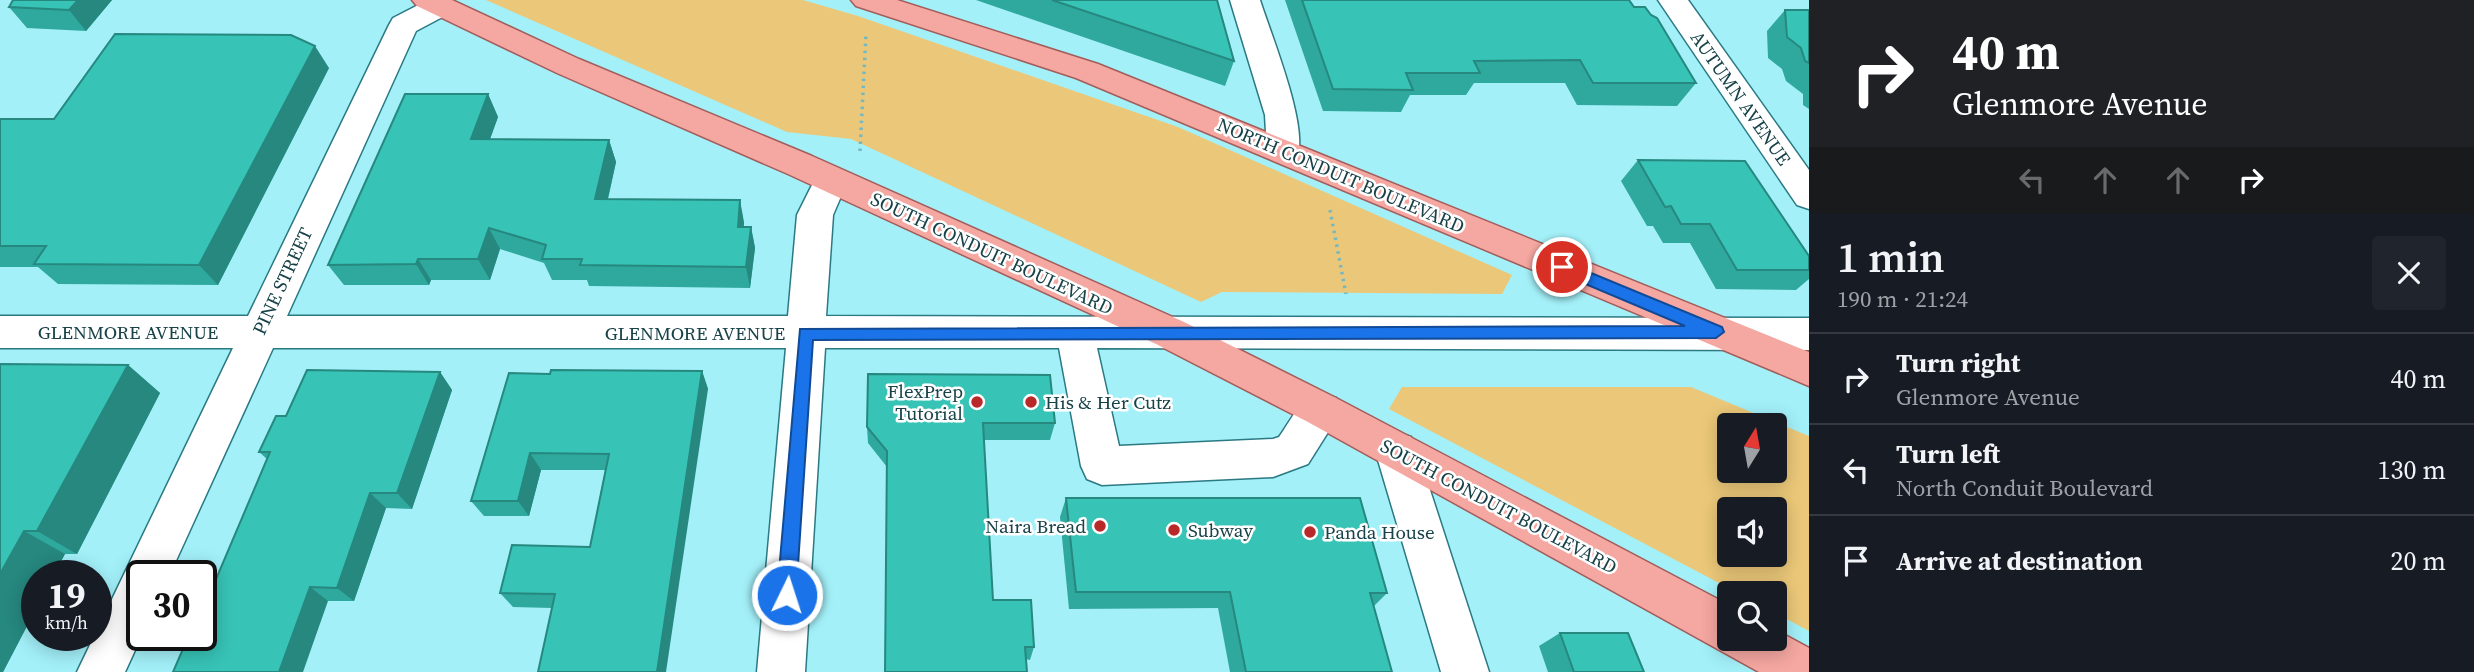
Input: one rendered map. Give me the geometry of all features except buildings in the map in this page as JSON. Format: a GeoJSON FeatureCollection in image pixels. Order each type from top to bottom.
{"type":"FeatureCollection","features":[{"type":"Feature","properties":{"kind":"main road","name":"SOUTH CONDUIT BOULEVARD"},"geometry":{"type":"LineString","coordinates":[[434,3],[568,66],[845,170],[1097,302],[1170,333],[1322,410],[1717,624]]}},
{"type":"Feature","properties":{"kind":"main road","name":"NORTH CONDUIT BOULEVARD"},"geometry":{"type":"LineString","coordinates":[[866,13],[1087,71],[1284,150],[1809,369]]}},
{"type":"Feature","properties":{"kind":"main road"},"geometry":{"type":"LineString","coordinates":[[1767,651],[1806,672]]}},
{"type":"Feature","properties":{"kind":"street"},"geometry":{"type":"LineString","coordinates":[[1245,0],[1281,115],[1284,150]]}},
{"type":"Feature","properties":{"kind":"street","name":"AUTUMN AVENUE"},"geometry":{"type":"LineString","coordinates":[[1673,0],[1809,196]]}},
{"type":"Feature","properties":{"kind":"street","name":"PINE STREET"},"geometry":{"type":"LineString","coordinates":[[153,560],[404,25],[434,3]]}},
{"type":"Feature","properties":{"kind":"street"},"geometry":{"type":"LineString","coordinates":[[781,672],[816,215],[845,170]]}},
{"type":"Feature","properties":{"kind":"street","name":"GLENMORE AVENUE"},"geometry":{"type":"LineString","coordinates":[[0,332],[1809,334]]}},
{"type":"Feature","properties":{"kind":"street"},"geometry":{"type":"LineString","coordinates":[[1075,333],[1102,466],[1273,458],[1293,451],[1322,410]]}},
{"type":"Feature","properties":{"kind":"street"},"geometry":{"type":"LineString","coordinates":[[1396,450],[1465,672]]}},
{"type":"Feature","properties":{"kind":"street"},"geometry":{"type":"LineString","coordinates":[[101,672],[126,618]]}},
{"type":"Feature","properties":{"kind":"path"},"geometry":{"type":"LineString","coordinates":[[845,170],[866,13]]}},
{"type":"Feature","properties":{"kind":"path"},"geometry":{"type":"LineString","coordinates":[[1328,198],[1346,298]]}},
{"type":"Feature","properties":{"kind":"shaded area"},"geometry":{"type":"Polygon","coordinates":[[[486,0],[803,0],[858,16],[1178,127],[1512,275],[1502,294],[1222,292],[1201,302],[851,139],[787,132],[486,0]]]}},
{"type":"Feature","properties":{"kind":"shaded area"},"geometry":{"type":"Polygon","coordinates":[[[1402,387],[1691,387],[1754,413],[1717,413],[1717,483],[1787,483],[1787,427],[1809,436],[1809,631],[1787,619],[1787,581],[1717,582],[1389,409],[1402,387]]]}},
{"type":"Feature","properties":{"kind":"place","name":"FlexPrep Tutorial"},"geometry":{"type":"Point","coordinates":[977,402]}},
{"type":"Feature","properties":{"kind":"place","name":"His & Her Cutz"},"geometry":{"type":"Point","coordinates":[1031,402]}},
{"type":"Feature","properties":{"kind":"place","name":"Naira Bread"},"geometry":{"type":"Point","coordinates":[1100,526]}},
{"type":"Feature","properties":{"kind":"place","name":"Subway"},"geometry":{"type":"Point","coordinates":[1174,530]}},
{"type":"Feature","properties":{"kind":"place","name":"Panda House"},"geometry":{"type":"Point","coordinates":[1310,532]}},
{"type":"Feature","properties":{"kind":"route"},"geometry":{"type":"LineString","coordinates":[[787,595],[806,333],[1716,332],[1562,267]]}}]}
